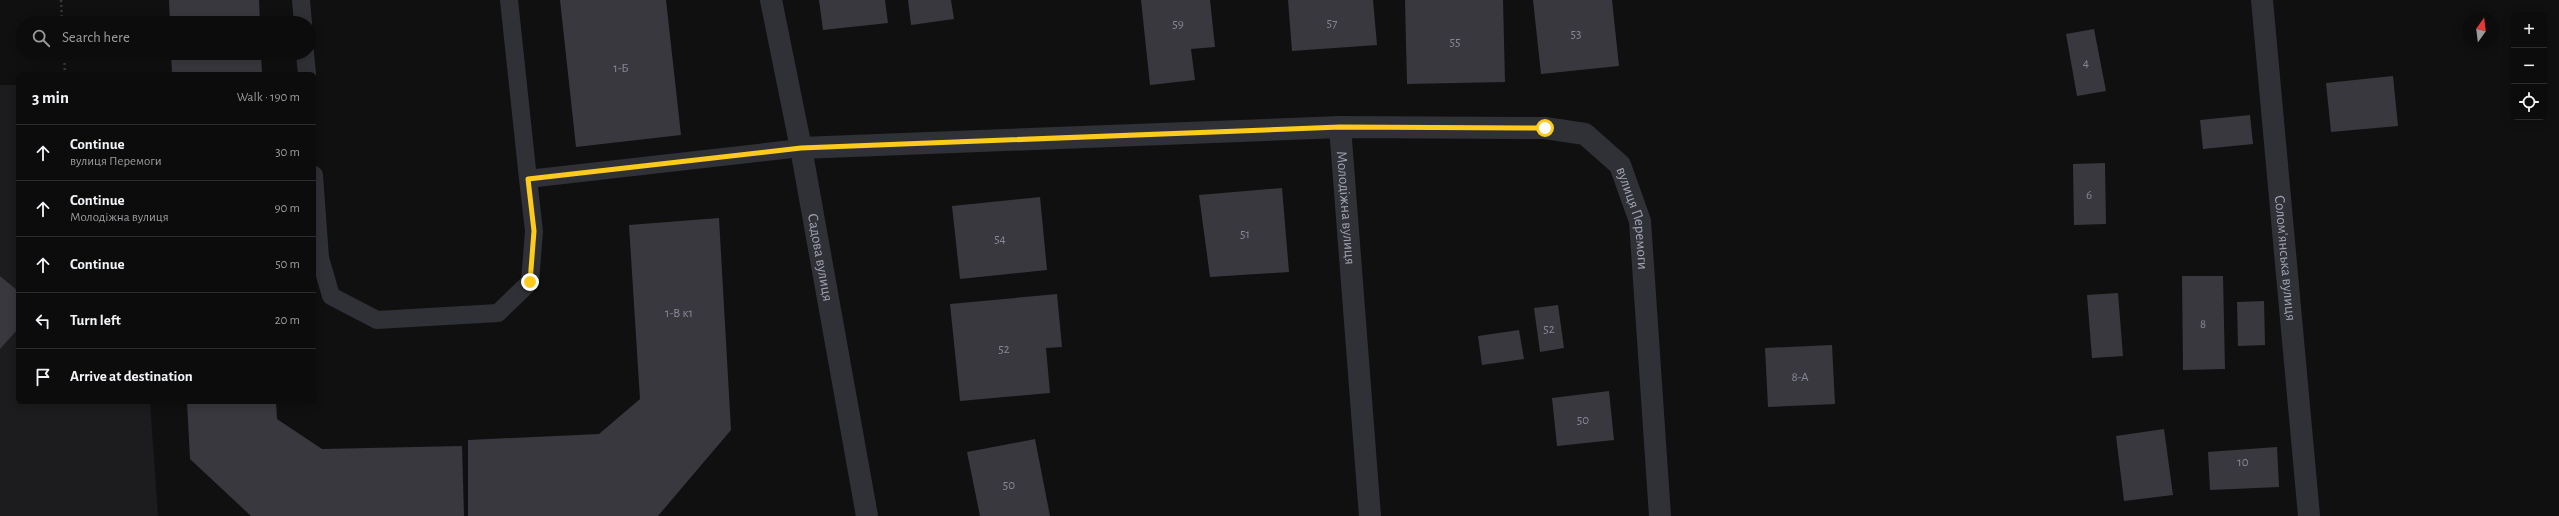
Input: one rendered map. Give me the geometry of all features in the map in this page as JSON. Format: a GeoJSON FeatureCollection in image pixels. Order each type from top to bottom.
{"type":"FeatureCollection","features":[{"type":"Feature","properties":{"kind":"street","name":"Садова вулиця"},"geometry":{"type":"LineString","coordinates":[[771,0],[801,148],[866,516]]}},
{"type":"Feature","properties":{"kind":"street","name":"Солом'янська вулиця"},"geometry":{"type":"LineString","coordinates":[[2262,0],[2309,516]]}},
{"type":"Feature","properties":{"kind":"street"},"geometry":{"type":"LineString","coordinates":[[801,148],[1340,127]]}},
{"type":"Feature","properties":{"kind":"street","name":"Молодіжна вулиця"},"geometry":{"type":"LineString","coordinates":[[1340,127],[1370,516]]}},
{"type":"Feature","properties":{"kind":"street","name":"вулиця Перемоги"},"geometry":{"type":"LineString","coordinates":[[1340,127],[1545,128],[1585,134],[1620,166],[1640,221],[1660,516]]}},
{"type":"Feature","properties":{"kind":"lane"},"geometry":{"type":"LineString","coordinates":[[301,0],[302,16]]}},
{"type":"Feature","properties":{"kind":"lane"},"geometry":{"type":"LineString","coordinates":[[316,202],[320,258],[332,296],[378,320],[498,313],[530,282],[534,231],[509,0]]}},
{"type":"Feature","properties":{"kind":"lane"},"geometry":{"type":"LineString","coordinates":[[305,60],[306,72]]}},
{"type":"Feature","properties":{"kind":"lane"},"geometry":{"type":"LineString","coordinates":[[528,179],[801,148]]}},
{"type":"Feature","properties":{"kind":"path"},"geometry":{"type":"LineString","coordinates":[[61,0],[62,16]]}},
{"type":"Feature","properties":{"kind":"path"},"geometry":{"type":"LineString","coordinates":[[64,60],[65,72]]}},
{"type":"Feature","properties":{"kind":"shaded area"},"geometry":{"type":"Polygon","coordinates":[[[0,85],[16,85],[16,404],[150,404],[158,516],[0,516],[0,85]]]}},
{"type":"Feature","properties":{"kind":"building"},"geometry":{"type":"Polygon","coordinates":[[[169,0],[259,0],[260,16],[170,16],[169,0]]]}},
{"type":"Feature","properties":{"kind":"building"},"geometry":{"type":"Polygon","coordinates":[[[560,0],[666,0],[681,135],[576,147],[560,0]]]}},
{"type":"Feature","properties":{"kind":"building"},"geometry":{"type":"Polygon","coordinates":[[[819,0],[885,0],[888,23],[823,30],[819,0]]]}},
{"type":"Feature","properties":{"kind":"building"},"geometry":{"type":"Polygon","coordinates":[[[908,0],[951,0],[954,19],[911,25],[908,0]]]}},
{"type":"Feature","properties":{"kind":"building"},"geometry":{"type":"Polygon","coordinates":[[[1141,0],[1210,0],[1215,47],[1191,49],[1195,80],[1150,85],[1141,0]]]}},
{"type":"Feature","properties":{"kind":"building"},"geometry":{"type":"Polygon","coordinates":[[[1288,0],[1373,0],[1377,45],[1292,51],[1288,0]]]}},
{"type":"Feature","properties":{"kind":"building"},"geometry":{"type":"Polygon","coordinates":[[[1405,0],[1503,0],[1505,82],[1407,84],[1405,0]]]}},
{"type":"Feature","properties":{"kind":"building"},"geometry":{"type":"Polygon","coordinates":[[[1533,0],[1612,0],[1619,66],[1541,74],[1533,0]]]}},
{"type":"Feature","properties":{"kind":"building"},"geometry":{"type":"Polygon","coordinates":[[[2094,29],[2106,91],[2077,96],[2066,34],[2094,29]]]}},
{"type":"Feature","properties":{"kind":"building"},"geometry":{"type":"Polygon","coordinates":[[[171,60],[261,60],[262,72],[172,72],[171,60]]]}},
{"type":"Feature","properties":{"kind":"building"},"geometry":{"type":"Polygon","coordinates":[[[2393,76],[2398,126],[2331,132],[2326,83],[2393,76]]]}},
{"type":"Feature","properties":{"kind":"building"},"geometry":{"type":"Polygon","coordinates":[[[2250,115],[2253,144],[2203,149],[2200,120],[2250,115]]]}},
{"type":"Feature","properties":{"kind":"building"},"geometry":{"type":"Polygon","coordinates":[[[2105,163],[2106,224],[2074,225],[2073,164],[2105,163]]]}},
{"type":"Feature","properties":{"kind":"building"},"geometry":{"type":"Polygon","coordinates":[[[1282,188],[1289,272],[1210,277],[1199,195],[1282,188]]]}},
{"type":"Feature","properties":{"kind":"building"},"geometry":{"type":"Polygon","coordinates":[[[1040,197],[1047,270],[960,279],[952,206],[1040,197]]]}},
{"type":"Feature","properties":{"kind":"building"},"geometry":{"type":"Polygon","coordinates":[[[719,218],[731,430],[658,516],[468,516],[468,440],[599,434],[640,399],[629,225],[719,218]]]}},
{"type":"Feature","properties":{"kind":"building"},"geometry":{"type":"Polygon","coordinates":[[[0,276],[16,289],[16,331],[0,349],[0,276]]]}},
{"type":"Feature","properties":{"kind":"building"},"geometry":{"type":"Polygon","coordinates":[[[2182,276],[2223,276],[2225,369],[2183,370],[2182,276]]]}},
{"type":"Feature","properties":{"kind":"building"},"geometry":{"type":"Polygon","coordinates":[[[2118,293],[2123,356],[2092,358],[2087,295],[2118,293]]]}},
{"type":"Feature","properties":{"kind":"building"},"geometry":{"type":"Polygon","coordinates":[[[1057,294],[1062,347],[1046,348],[1050,393],[960,401],[950,304],[1057,294]]]}},
{"type":"Feature","properties":{"kind":"building"},"geometry":{"type":"Polygon","coordinates":[[[2264,301],[2265,345],[2238,346],[2237,302],[2264,301]]]}},
{"type":"Feature","properties":{"kind":"building"},"geometry":{"type":"Polygon","coordinates":[[[1558,305],[1564,348],[1540,352],[1534,308],[1558,305]]]}},
{"type":"Feature","properties":{"kind":"building"},"geometry":{"type":"Polygon","coordinates":[[[1519,330],[1524,359],[1482,365],[1478,336],[1519,330]]]}},
{"type":"Feature","properties":{"kind":"building"},"geometry":{"type":"Polygon","coordinates":[[[1832,345],[1835,404],[1768,407],[1765,348],[1832,345]]]}},
{"type":"Feature","properties":{"kind":"building"},"geometry":{"type":"Polygon","coordinates":[[[1609,391],[1614,440],[1557,446],[1552,398],[1609,391]]]}},
{"type":"Feature","properties":{"kind":"building"},"geometry":{"type":"Polygon","coordinates":[[[187,404],[276,404],[277,419],[322,449],[462,446],[464,516],[251,516],[190,459],[187,404]]]}},
{"type":"Feature","properties":{"kind":"building"},"geometry":{"type":"Polygon","coordinates":[[[2164,429],[2173,495],[2124,501],[2116,436],[2164,429]]]}},
{"type":"Feature","properties":{"kind":"building"},"geometry":{"type":"Polygon","coordinates":[[[1035,439],[1050,516],[980,516],[967,452],[1035,439]]]}},
{"type":"Feature","properties":{"kind":"building"},"geometry":{"type":"Polygon","coordinates":[[[2277,447],[2279,487],[2210,490],[2208,452],[2277,447]]]}},
{"type":"Feature","properties":{"kind":"route"},"geometry":{"type":"LineString","coordinates":[[530,282],[534,231],[528,179],[801,148],[1340,127],[1545,128]]}}]}
